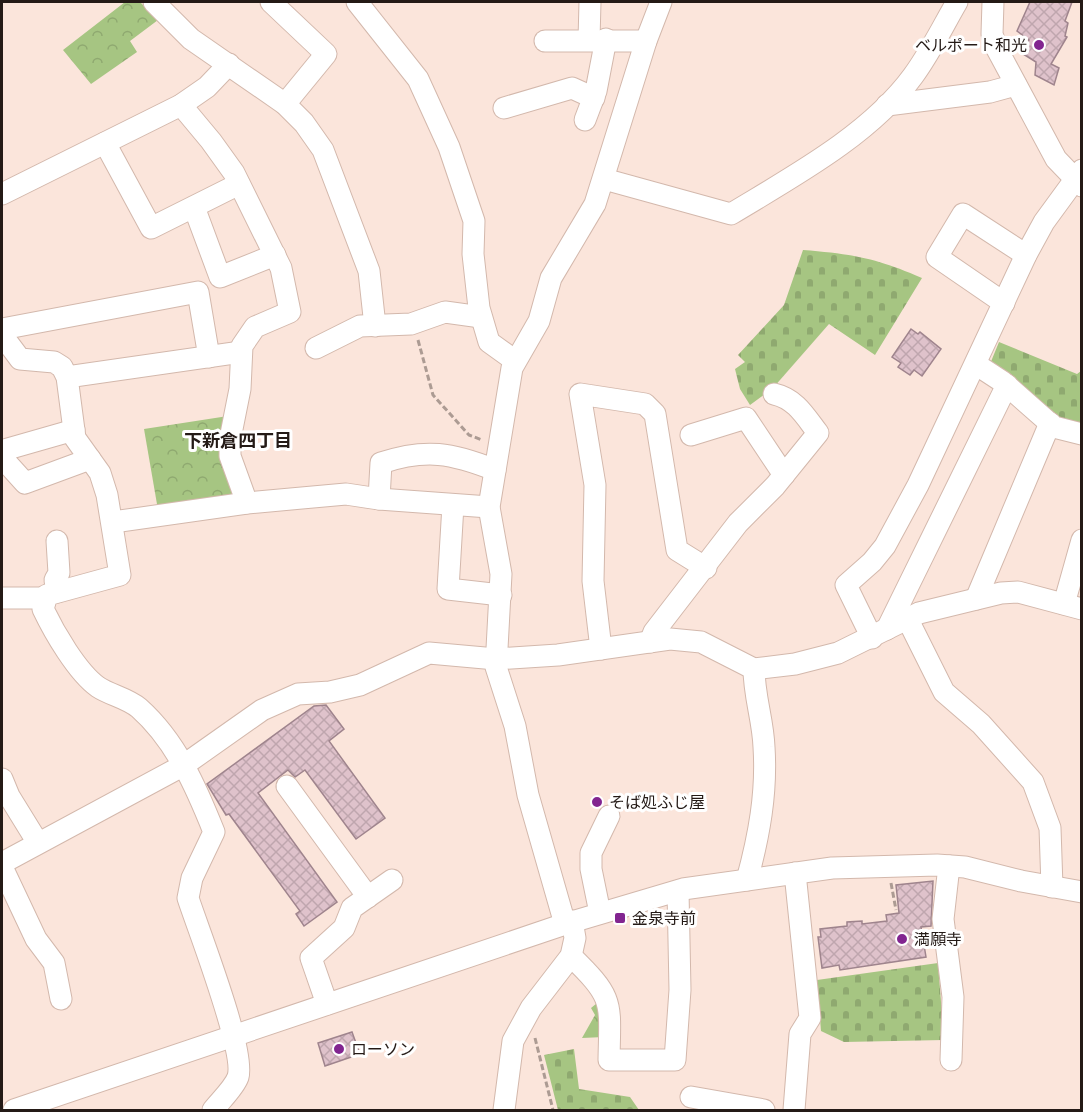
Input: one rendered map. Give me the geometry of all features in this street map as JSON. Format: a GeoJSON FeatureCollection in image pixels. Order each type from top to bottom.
{"type":"FeatureCollection","features":[{"type":"Feature","properties":{"kind":"street"},"geometry":{"type":"LineString","coordinates":[[154,2],[191,39],[285,104],[304,123],[323,150],[369,271],[375,326]]}},
{"type":"Feature","properties":{"kind":"street"},"geometry":{"type":"LineString","coordinates":[[271,2],[326,54],[285,104]]}},
{"type":"Feature","properties":{"kind":"street"},"geometry":{"type":"LineString","coordinates":[[357,2],[418,79],[449,147],[474,221],[473,254],[481,317],[489,342],[514,360]]}},
{"type":"Feature","properties":{"kind":"street"},"geometry":{"type":"LineString","coordinates":[[585,120],[594,98],[598,39],[590,2]]}},
{"type":"Feature","properties":{"kind":"street"},"geometry":{"type":"LineString","coordinates":[[504,1110],[513,1041],[531,1008],[571,956],[575,938],[528,795],[514,726],[496,659],[501,574],[489,507],[514,360],[539,321],[551,278],[595,204],[646,41],[661,2]]}},
{"type":"Feature","properties":{"kind":"street"},"geometry":{"type":"LineString","coordinates":[[604,179],[731,214],[798,173],[855,133],[887,105],[913,76],[957,2]]}},
{"type":"Feature","properties":{"kind":"street"},"geometry":{"type":"LineString","coordinates":[[880,633],[846,585],[872,562],[885,546],[918,485],[1026,255],[1044,222],[1079,178],[1056,159],[996,49],[992,34],[993,2]]}},
{"type":"Feature","properties":{"kind":"street"},"geometry":{"type":"LineString","coordinates":[[545,41],[598,39],[646,41]]}},
{"type":"Feature","properties":{"kind":"street"},"geometry":{"type":"LineString","coordinates":[[2,195],[181,105],[207,87],[229,64]]}},
{"type":"Feature","properties":{"kind":"street"},"geometry":{"type":"LineString","coordinates":[[887,105],[990,92],[1016,86]]}},
{"type":"Feature","properties":{"kind":"street"},"geometry":{"type":"LineString","coordinates":[[504,108],[572,88],[594,98]]}},
{"type":"Feature","properties":{"kind":"street"},"geometry":{"type":"LineString","coordinates":[[181,105],[212,141],[239,184],[280,268],[290,312],[255,327],[242,346],[240,389],[230,439],[230,456],[247,503]]}},
{"type":"Feature","properties":{"kind":"street"},"geometry":{"type":"LineString","coordinates":[[105,143],[151,228],[239,184]]}},
{"type":"Feature","properties":{"kind":"street"},"geometry":{"type":"LineString","coordinates":[[194,207],[220,277],[274,255]]}},
{"type":"Feature","properties":{"kind":"street"},"geometry":{"type":"LineString","coordinates":[[1004,303],[937,257],[963,214],[1026,255]]}},
{"type":"Feature","properties":{"kind":"street"},"geometry":{"type":"LineString","coordinates":[[2,329],[198,292],[209,357]]}},
{"type":"Feature","properties":{"kind":"street"},"geometry":{"type":"LineString","coordinates":[[316,348],[360,326],[414,323],[445,312],[481,317]]}},
{"type":"Feature","properties":{"kind":"street"},"geometry":{"type":"LineString","coordinates":[[2,335],[20,359],[54,362],[62,367],[67,377],[75,438],[100,473],[113,522],[120,574],[52,595],[2,598]]}},
{"type":"Feature","properties":{"kind":"street"},"geometry":{"type":"LineString","coordinates":[[67,377],[242,352]]}},
{"type":"Feature","properties":{"kind":"street"},"geometry":{"type":"LineString","coordinates":[[976,364],[1007,385],[1054,427],[1082,434]]}},
{"type":"Feature","properties":{"kind":"street"},"geometry":{"type":"LineString","coordinates":[[880,633],[1007,385]]}},
{"type":"Feature","properties":{"kind":"street"},"geometry":{"type":"LineString","coordinates":[[601,649],[593,581],[595,485],[580,394],[645,404],[655,414],[677,550],[706,568]]}},
{"type":"Feature","properties":{"kind":"street"},"geometry":{"type":"LineString","coordinates":[[650,642],[654,632],[706,568],[738,523],[818,433],[799,407],[787,397],[774,394]]}},
{"type":"Feature","properties":{"kind":"street"},"geometry":{"type":"LineString","coordinates":[[691,435],[746,418],[783,475]]}},
{"type":"Feature","properties":{"kind":"street"},"geometry":{"type":"LineString","coordinates":[[976,599],[1050,423]]}},
{"type":"Feature","properties":{"kind":"street"},"geometry":{"type":"LineString","coordinates":[[74,430],[4,450],[6,462],[25,483],[90,459]]}},
{"type":"Feature","properties":{"kind":"street"},"geometry":{"type":"LineString","coordinates":[[379,499],[381,463],[408,454],[460,456],[495,470]]}},
{"type":"Feature","properties":{"kind":"street"},"geometry":{"type":"LineString","coordinates":[[113,522],[247,503],[346,494],[379,499],[489,507]]}},
{"type":"Feature","properties":{"kind":"street"},"geometry":{"type":"LineString","coordinates":[[453,505],[448,589],[501,595]]}},
{"type":"Feature","properties":{"kind":"street"},"geometry":{"type":"LineString","coordinates":[[62,999],[54,963],[36,939],[2,865],[38,843],[184,765],[262,710],[298,694],[330,692],[360,685],[429,653],[496,659],[558,655],[670,639],[701,642],[754,669],[795,664],[838,653],[907,618],[976,599],[1018,592],[1073,607],[1082,540]]}},
{"type":"Feature","properties":{"kind":"street"},"geometry":{"type":"LineString","coordinates":[[57,541],[59,573],[52,595],[43,609],[63,646],[97,686],[137,707],[184,765],[214,832],[192,878],[188,898],[233,1035],[238,1077],[213,1110]]}},
{"type":"Feature","properties":{"kind":"street"},"geometry":{"type":"LineString","coordinates":[[907,618],[945,692],[981,724],[1034,782],[1050,828],[1052,886]]}},
{"type":"Feature","properties":{"kind":"street"},"geometry":{"type":"LineString","coordinates":[[747,880],[764,804],[764,745],[754,690],[754,669]]}},
{"type":"Feature","properties":{"kind":"street"},"geometry":{"type":"LineString","coordinates":[[2,779],[9,796],[38,843]]}},
{"type":"Feature","properties":{"kind":"street"},"geometry":{"type":"LineString","coordinates":[[287,786],[368,897]]}},
{"type":"Feature","properties":{"kind":"street"},"geometry":{"type":"LineString","coordinates":[[600,913],[591,869],[591,853],[609,816]]}},
{"type":"Feature","properties":{"kind":"street"},"geometry":{"type":"LineString","coordinates":[[949,866],[943,919],[953,997],[951,1060]]}},
{"type":"Feature","properties":{"kind":"street"},"geometry":{"type":"LineString","coordinates":[[14,1110],[569,923],[678,891],[832,868],[949,866],[1082,892]]}},
{"type":"Feature","properties":{"kind":"street"},"geometry":{"type":"LineString","coordinates":[[794,1110],[801,1034],[810,1018],[795,873]]}},
{"type":"Feature","properties":{"kind":"street"},"geometry":{"type":"LineString","coordinates":[[327,1004],[311,958],[344,928],[352,908],[392,880]]}},
{"type":"Feature","properties":{"kind":"street"},"geometry":{"type":"LineString","coordinates":[[571,956],[594,978],[610,1006],[609,1060],[675,1060],[680,990],[678,891]]}},
{"type":"Feature","properties":{"kind":"street"},"geometry":{"type":"LineString","coordinates":[[691,1097],[764,1110]]}},
{"type":"Feature","properties":{"kind":"path"},"geometry":{"type":"LineString","coordinates":[[414,323],[433,395],[469,435],[498,446]]}},
{"type":"Feature","properties":{"kind":"path"},"geometry":{"type":"LineString","coordinates":[[890,875],[896,910]]}},
{"type":"Feature","properties":{"kind":"path"},"geometry":{"type":"LineString","coordinates":[[533,1033],[553,1110]]}},
{"type":"Feature","properties":{"kind":"green space"},"geometry":{"type":"Polygon","coordinates":[[[125,2],[140,2],[158,20],[130,41],[137,52],[91,84],[63,50],[125,2]]]}},
{"type":"Feature","properties":{"kind":"green space"},"geometry":{"type":"Polygon","coordinates":[[[803,250],[864,258],[922,278],[875,355],[829,324],[773,388],[750,405],[740,389],[735,369],[745,362],[738,355],[784,305],[803,250]]]}},
{"type":"Feature","properties":{"kind":"green space"},"geometry":{"type":"Polygon","coordinates":[[[999,342],[1077,374],[1081,371],[1081,425],[1058,419],[990,364],[999,342]]]}},
{"type":"Feature","properties":{"kind":"green space"},"geometry":{"type":"Polygon","coordinates":[[[228,416],[234,500],[158,510],[144,429],[228,416]]]}},
{"type":"Feature","properties":{"kind":"green space"},"geometry":{"type":"Polygon","coordinates":[[[938,963],[944,1040],[844,1042],[821,1031],[817,980],[938,963]]]}},
{"type":"Feature","properties":{"kind":"green space"},"geometry":{"type":"Polygon","coordinates":[[[602,999],[604,1037],[582,1038],[595,1015],[591,1008],[602,999]]]}},
{"type":"Feature","properties":{"kind":"green space"},"geometry":{"type":"Polygon","coordinates":[[[574,1049],[579,1089],[630,1097],[639,1110],[558,1110],[544,1055],[574,1049]]]}},
{"type":"Feature","properties":{"kind":"building","name":"ベルポート和光"},"geometry":{"type":"Polygon","coordinates":[[[1030,2],[1072,2],[1065,21],[1068,23],[1065,36],[1067,37],[1051,64],[1059,68],[1054,85],[1035,75],[1036,62],[1023,54],[1029,40],[1017,31],[1030,2]]]}},
{"type":"Feature","properties":{"kind":"building"},"geometry":{"type":"Polygon","coordinates":[[[911,329],[918,334],[920,332],[941,349],[922,376],[914,370],[910,375],[898,367],[901,363],[892,357],[911,329]]]}},
{"type":"Feature","properties":{"kind":"building"},"geometry":{"type":"Polygon","coordinates":[[[326,705],[344,729],[329,741],[385,818],[356,839],[305,770],[295,777],[288,770],[258,793],[337,902],[304,926],[296,914],[300,911],[229,814],[226,815],[207,784],[314,706],[326,705]]]}},
{"type":"Feature","properties":{"kind":"building"},"geometry":{"type":"Polygon","coordinates":[[[933,881],[931,926],[921,927],[926,957],[840,970],[839,965],[822,968],[818,937],[821,937],[820,929],[847,926],[847,922],[862,921],[862,924],[887,921],[886,915],[899,913],[896,885],[933,881]]]}},
{"type":"Feature","properties":{"kind":"building","name":"ローソン"},"geometry":{"type":"Polygon","coordinates":[[[352,1032],[360,1054],[325,1066],[318,1043],[352,1032]]]}},
{"type":"Feature","properties":{"kind":"place","name":"ベルポート和光"},"geometry":{"type":"Point","coordinates":[1039,45]}},
{"type":"Feature","properties":{"kind":"place","name":"そば処ふじ屋"},"geometry":{"type":"Point","coordinates":[597,802]}},
{"type":"Feature","properties":{"kind":"place","name":"金泉寺前"},"geometry":{"type":"Point","coordinates":[620,918]}},
{"type":"Feature","properties":{"kind":"place","name":"満願寺"},"geometry":{"type":"Point","coordinates":[902,939]}},
{"type":"Feature","properties":{"kind":"place","name":"ローソン"},"geometry":{"type":"Point","coordinates":[339,1049]}},
{"type":"Feature","properties":{"kind":"district","name":"下新倉四丁目"},"geometry":{"type":"Point","coordinates":[238,441]}}]}
